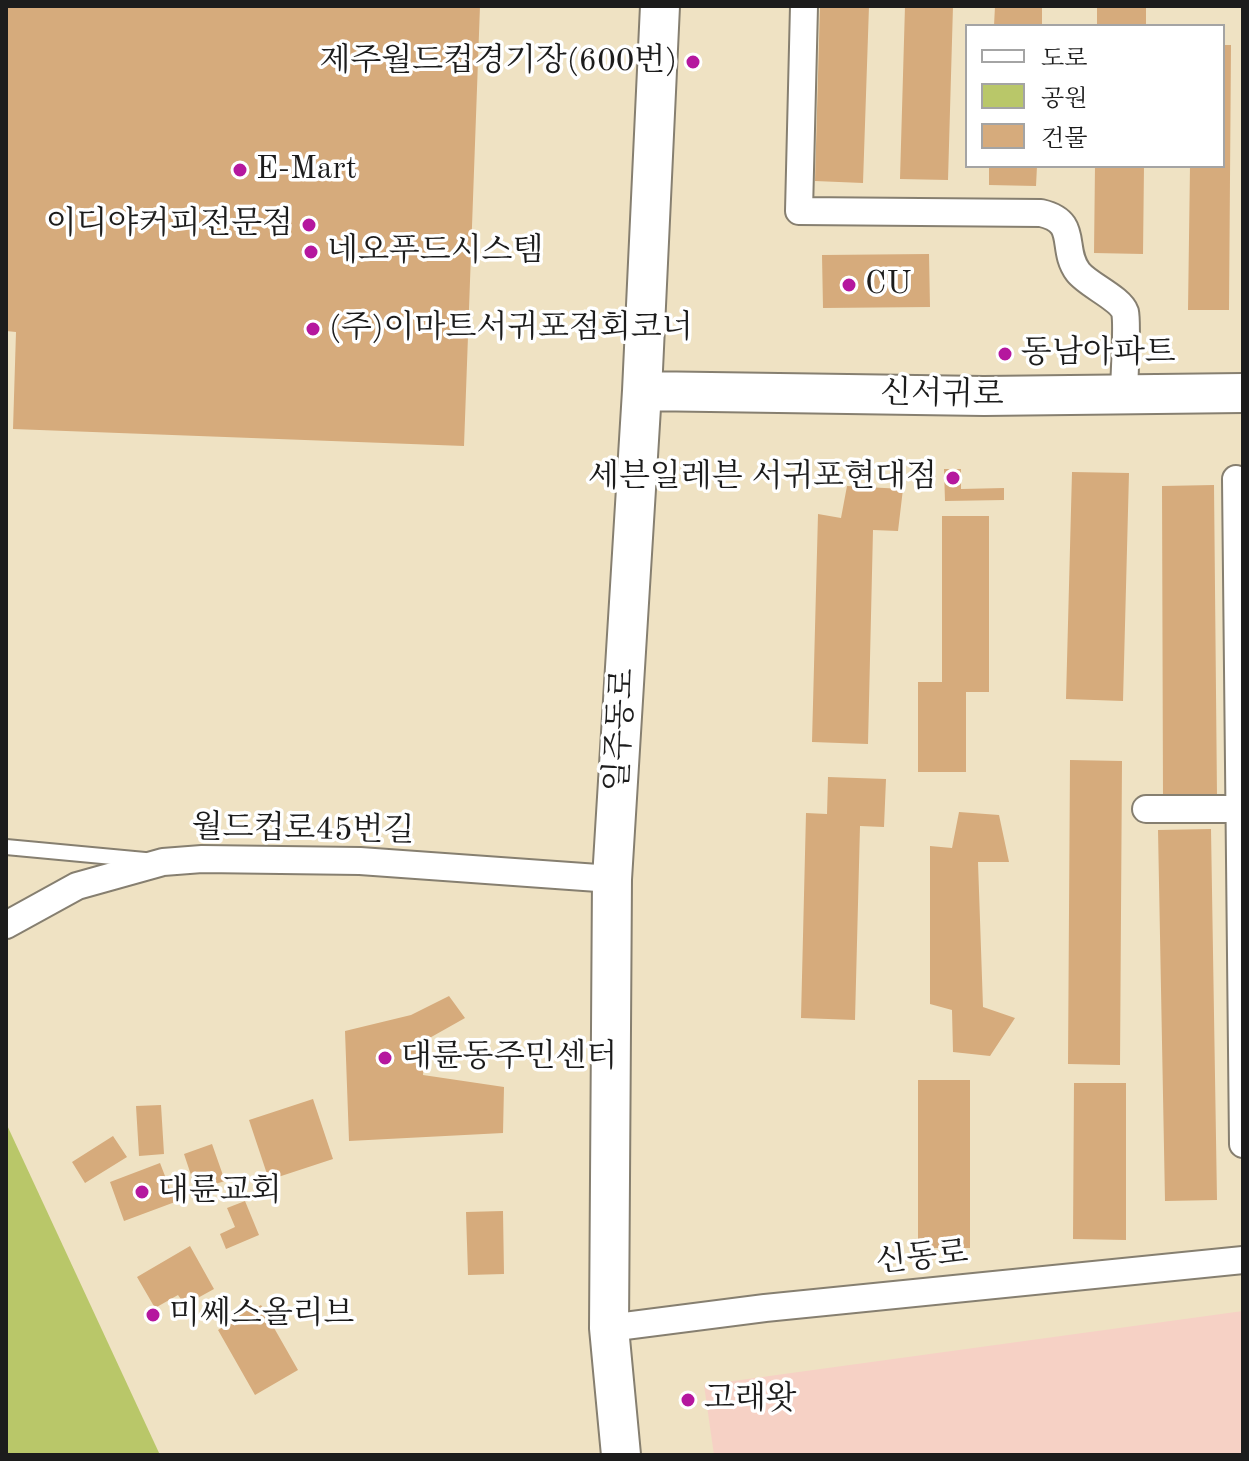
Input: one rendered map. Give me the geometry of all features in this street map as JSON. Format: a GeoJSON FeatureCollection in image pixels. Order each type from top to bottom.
{"type":"FeatureCollection","features":[{"type":"Feature","properties":{"kind":"main road","name":"일주동로"},"geometry":{"type":"LineString","coordinates":[[621,1455],[609,1328],[612,879],[642,391],[660,6]]}},
{"type":"Feature","properties":{"kind":"main road","name":"신서귀로"},"geometry":{"type":"LineString","coordinates":[[642,391],[984,396],[1243,393]]}},
{"type":"Feature","properties":{"kind":"street"},"geometry":{"type":"LineString","coordinates":[[804,6],[799,211],[1041,213],[1061,221],[1077,271],[1115,300],[1125,312],[1124,395]]}},
{"type":"Feature","properties":{"kind":"street"},"geometry":{"type":"LineString","coordinates":[[1236,479],[1243,1144]]}},
{"type":"Feature","properties":{"kind":"street"},"geometry":{"type":"LineString","coordinates":[[1146,809],[1241,809]]}},
{"type":"Feature","properties":{"kind":"street","name":"월드컵로45번길"},"geometry":{"type":"LineString","coordinates":[[6,925],[77,886],[163,862],[202,859],[360,861],[612,879]]}},
{"type":"Feature","properties":{"kind":"street","name":"신동로"},"geometry":{"type":"LineString","coordinates":[[609,1328],[765,1308],[1243,1260]]}},
{"type":"Feature","properties":{"kind":"lane"},"geometry":{"type":"LineString","coordinates":[[6,847],[163,862]]}},
{"type":"Feature","properties":{"kind":"shaded area"},"geometry":{"type":"Polygon","coordinates":[[[1243,1311],[1243,1455],[714,1455],[704,1385],[1243,1311]]]}},
{"type":"Feature","properties":{"kind":"green space"},"geometry":{"type":"Polygon","coordinates":[[[6,1123],[160,1455],[6,1455],[6,1123]]]}},
{"type":"Feature","properties":{"kind":"building","name":"E-Mart"},"geometry":{"type":"Polygon","coordinates":[[[480,6],[464,446],[13,429],[16,332],[6,331],[6,7],[480,6]]]}},
{"type":"Feature","properties":{"kind":"building"},"geometry":{"type":"Polygon","coordinates":[[[820,6],[869,6],[863,183],[815,181],[820,6]]]}},
{"type":"Feature","properties":{"kind":"building"},"geometry":{"type":"Polygon","coordinates":[[[905,6],[953,6],[948,180],[900,179],[905,6]]]}},
{"type":"Feature","properties":{"kind":"building"},"geometry":{"type":"Polygon","coordinates":[[[995,6],[1042,6],[1042,24],[994,24],[995,6]]]}},
{"type":"Feature","properties":{"kind":"building"},"geometry":{"type":"Polygon","coordinates":[[[1097,6],[1146,6],[1146,24],[1097,24],[1097,6]]]}},
{"type":"Feature","properties":{"kind":"building"},"geometry":{"type":"Polygon","coordinates":[[[1225,45],[1231,45],[1229,310],[1188,310],[1190,168],[1225,168],[1225,45]]]}},
{"type":"Feature","properties":{"kind":"building"},"geometry":{"type":"Polygon","coordinates":[[[989,168],[1037,168],[1036,186],[989,185],[989,168]]]}},
{"type":"Feature","properties":{"kind":"building"},"geometry":{"type":"Polygon","coordinates":[[[1095,168],[1144,168],[1143,254],[1094,253],[1095,168]]]}},
{"type":"Feature","properties":{"kind":"building"},"geometry":{"type":"Polygon","coordinates":[[[929,254],[930,307],[823,308],[822,255],[929,254]]]}},
{"type":"Feature","properties":{"kind":"building","name":"세븐일레븐 서귀포현대점"},"geometry":{"type":"Polygon","coordinates":[[[944,469],[961,469],[961,489],[1004,488],[1004,500],[945,501],[944,469]]]}},
{"type":"Feature","properties":{"kind":"building"},"geometry":{"type":"Polygon","coordinates":[[[1072,472],[1129,473],[1123,701],[1066,699],[1072,472]]]}},
{"type":"Feature","properties":{"kind":"building"},"geometry":{"type":"Polygon","coordinates":[[[1214,485],[1217,797],[1163,799],[1162,486],[1214,485]]]}},
{"type":"Feature","properties":{"kind":"building"},"geometry":{"type":"Polygon","coordinates":[[[847,486],[903,489],[898,531],[873,530],[868,744],[812,742],[818,514],[841,518],[847,486]]]}},
{"type":"Feature","properties":{"kind":"building"},"geometry":{"type":"Polygon","coordinates":[[[942,516],[989,516],[989,692],[966,692],[966,772],[918,772],[918,682],[942,682],[942,516]]]}},
{"type":"Feature","properties":{"kind":"building"},"geometry":{"type":"Polygon","coordinates":[[[1070,760],[1122,761],[1120,1065],[1068,1064],[1070,760]]]}},
{"type":"Feature","properties":{"kind":"building"},"geometry":{"type":"Polygon","coordinates":[[[828,777],[886,779],[884,827],[860,826],[855,1020],[801,1018],[806,813],[827,814],[828,777]]]}},
{"type":"Feature","properties":{"kind":"building"},"geometry":{"type":"Polygon","coordinates":[[[959,812],[999,815],[1009,862],[978,862],[983,1007],[1015,1018],[990,1056],[953,1052],[952,1010],[930,1004],[930,846],[952,848],[959,812]]]}},
{"type":"Feature","properties":{"kind":"building"},"geometry":{"type":"Polygon","coordinates":[[[1211,829],[1217,1200],[1165,1201],[1158,830],[1211,829]]]}},
{"type":"Feature","properties":{"kind":"building","name":"대륜동주민센터"},"geometry":{"type":"Polygon","coordinates":[[[449,996],[465,1018],[426,1040],[423,1075],[504,1087],[503,1133],[349,1141],[345,1031],[411,1015],[449,996]]]}},
{"type":"Feature","properties":{"kind":"building"},"geometry":{"type":"Polygon","coordinates":[[[918,1080],[970,1080],[970,1248],[918,1248],[918,1080]]]}},
{"type":"Feature","properties":{"kind":"building"},"geometry":{"type":"Polygon","coordinates":[[[1074,1083],[1126,1083],[1126,1240],[1073,1239],[1074,1083]]]}},
{"type":"Feature","properties":{"kind":"building"},"geometry":{"type":"Polygon","coordinates":[[[313,1099],[333,1159],[269,1180],[249,1120],[313,1099]]]}},
{"type":"Feature","properties":{"kind":"building"},"geometry":{"type":"Polygon","coordinates":[[[161,1105],[164,1154],[139,1156],[136,1106],[161,1105]]]}},
{"type":"Feature","properties":{"kind":"building"},"geometry":{"type":"Polygon","coordinates":[[[113,1136],[127,1157],[85,1183],[72,1162],[113,1136]]]}},
{"type":"Feature","properties":{"kind":"building"},"geometry":{"type":"Polygon","coordinates":[[[212,1144],[225,1181],[196,1190],[184,1154],[212,1144]]]}},
{"type":"Feature","properties":{"kind":"building","name":"대륜교회"},"geometry":{"type":"Polygon","coordinates":[[[160,1163],[175,1202],[124,1221],[110,1182],[160,1163]]]}},
{"type":"Feature","properties":{"kind":"building"},"geometry":{"type":"Polygon","coordinates":[[[245,1201],[259,1235],[226,1249],[220,1234],[235,1227],[227,1208],[245,1201]]]}},
{"type":"Feature","properties":{"kind":"building"},"geometry":{"type":"Polygon","coordinates":[[[503,1211],[504,1274],[468,1275],[466,1212],[503,1211]]]}},
{"type":"Feature","properties":{"kind":"building"},"geometry":{"type":"Polygon","coordinates":[[[190,1246],[214,1289],[185,1305],[178,1295],[155,1308],[137,1277],[190,1246]]]}},
{"type":"Feature","properties":{"kind":"building"},"geometry":{"type":"Polygon","coordinates":[[[246,1304],[251,1311],[261,1305],[298,1370],[255,1395],[218,1330],[228,1324],[224,1317],[246,1304]]]}},
{"type":"Feature","properties":{"kind":"place","name":"제주월드컵경기장(600번)"},"geometry":{"type":"Point","coordinates":[693,62]}},
{"type":"Feature","properties":{"kind":"place","name":"E-Mart"},"geometry":{"type":"Point","coordinates":[240,170]}},
{"type":"Feature","properties":{"kind":"place","name":"이디야커피전문점"},"geometry":{"type":"Point","coordinates":[309,225]}},
{"type":"Feature","properties":{"kind":"place","name":"네오푸드시스템"},"geometry":{"type":"Point","coordinates":[311,252]}},
{"type":"Feature","properties":{"kind":"place","name":"CU"},"geometry":{"type":"Point","coordinates":[849,285]}},
{"type":"Feature","properties":{"kind":"place","name":"(주)이마트서귀포점회코너"},"geometry":{"type":"Point","coordinates":[313,329]}},
{"type":"Feature","properties":{"kind":"place","name":"동남아파트"},"geometry":{"type":"Point","coordinates":[1005,354]}},
{"type":"Feature","properties":{"kind":"place","name":"세븐일레븐 서귀포현대점"},"geometry":{"type":"Point","coordinates":[953,478]}},
{"type":"Feature","properties":{"kind":"place","name":"대륜동주민센터"},"geometry":{"type":"Point","coordinates":[385,1058]}},
{"type":"Feature","properties":{"kind":"place","name":"대륜교회"},"geometry":{"type":"Point","coordinates":[142,1192]}},
{"type":"Feature","properties":{"kind":"place","name":"미쎄스올리브"},"geometry":{"type":"Point","coordinates":[153,1315]}},
{"type":"Feature","properties":{"kind":"place","name":"고래왓"},"geometry":{"type":"Point","coordinates":[688,1400]}}]}
